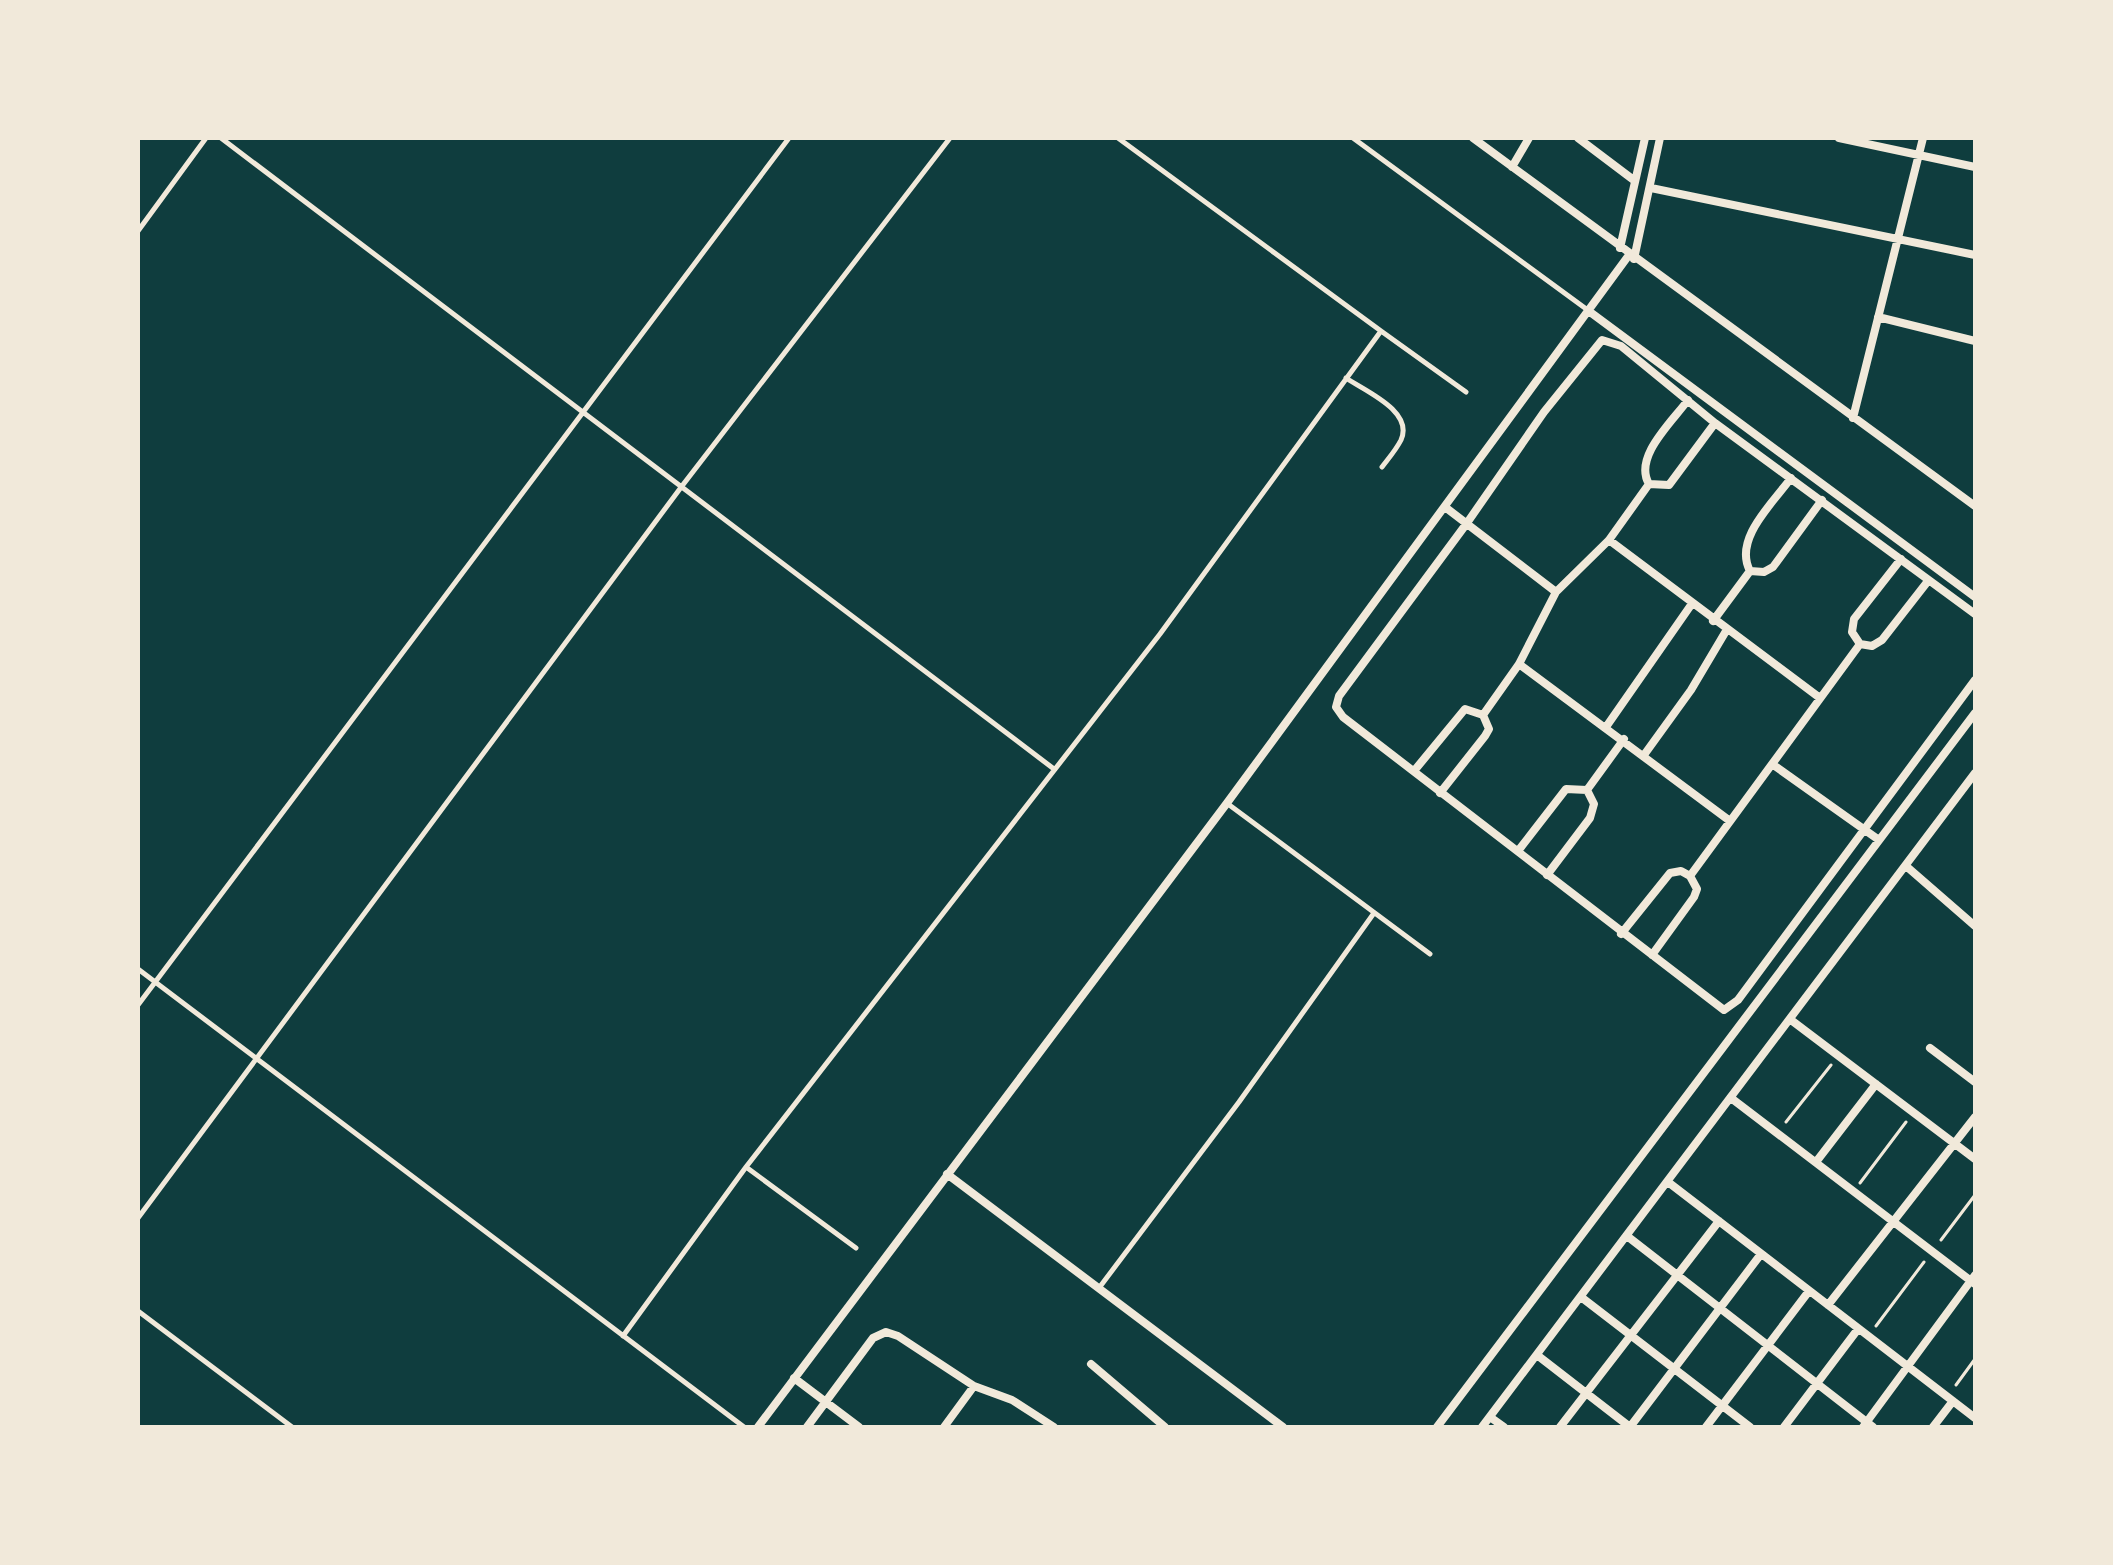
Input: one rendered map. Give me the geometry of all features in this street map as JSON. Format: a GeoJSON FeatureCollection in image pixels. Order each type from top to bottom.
{"type":"FeatureCollection","features":[{"type":"Feature","properties":{"kind":"street"},"geometry":{"type":"LineString","coordinates":[[1473,138],[1631,257],[1975,506]]}},
{"type":"Feature","properties":{"kind":"street"},"geometry":{"type":"LineString","coordinates":[[1512,167],[1529,138]]}},
{"type":"Feature","properties":{"kind":"street"},"geometry":{"type":"LineString","coordinates":[[1578,138],[1635,181]]}},
{"type":"Feature","properties":{"kind":"street"},"geometry":{"type":"LineString","coordinates":[[1620,248],[1645,138]]}},
{"type":"Feature","properties":{"kind":"street"},"geometry":{"type":"LineString","coordinates":[[758,1427],[1227,803],[1631,257],[1651,188],[1660,138]]}},
{"type":"Feature","properties":{"kind":"street"},"geometry":{"type":"LineString","coordinates":[[1839,138],[1975,167]]}},
{"type":"Feature","properties":{"kind":"street"},"geometry":{"type":"LineString","coordinates":[[1853,418],[1923,138]]}},
{"type":"Feature","properties":{"kind":"street"},"geometry":{"type":"LineString","coordinates":[[1651,188],[1975,255]]}},
{"type":"Feature","properties":{"kind":"street"},"geometry":{"type":"LineString","coordinates":[[1590,312],[1975,597]]}},
{"type":"Feature","properties":{"kind":"street"},"geometry":{"type":"LineString","coordinates":[[1878,317],[1975,341]]}},
{"type":"Feature","properties":{"kind":"street"},"geometry":{"type":"LineString","coordinates":[[1975,614],[1715,423],[1621,346],[1602,340],[1544,412],[1336,701],[1343,717],[1719,1010],[1729,1009],[1975,680]]}},
{"type":"Feature","properties":{"kind":"street"},"geometry":{"type":"LineString","coordinates":[[1649,484],[1644,474],[1644,461],[1688,400]]}},
{"type":"Feature","properties":{"kind":"street"},"geometry":{"type":"LineString","coordinates":[[1649,484],[1669,485],[1715,423]]}},
{"type":"Feature","properties":{"kind":"street"},"geometry":{"type":"LineString","coordinates":[[1743,443],[1752,431]]}},
{"type":"Feature","properties":{"kind":"street"},"geometry":{"type":"LineString","coordinates":[[1750,571],[1744,557],[1746,541],[1791,478]]}},
{"type":"Feature","properties":{"kind":"street"},"geometry":{"type":"LineString","coordinates":[[1483,715],[1519,664],[1556,592],[1609,540],[1649,484]]}},
{"type":"Feature","properties":{"kind":"street"},"geometry":{"type":"LineString","coordinates":[[1750,571],[1764,572],[1773,567],[1822,500]]}},
{"type":"Feature","properties":{"kind":"street"},"geometry":{"type":"LineString","coordinates":[[1445,507],[1556,592]]}},
{"type":"Feature","properties":{"kind":"street"},"geometry":{"type":"LineString","coordinates":[[1609,540],[1691,605],[1820,698]]}},
{"type":"Feature","properties":{"kind":"street"},"geometry":{"type":"LineString","coordinates":[[1901,559],[1854,619],[1852,632],[1860,644],[1872,646],[1882,640],[1928,581]]}},
{"type":"Feature","properties":{"kind":"street"},"geometry":{"type":"LineString","coordinates":[[1713,621],[1750,571]]}},
{"type":"Feature","properties":{"kind":"street"},"geometry":{"type":"LineString","coordinates":[[1606,727],[1691,605]]}},
{"type":"Feature","properties":{"kind":"street"},"geometry":{"type":"LineString","coordinates":[[1644,755],[1691,690],[1726,631]]}},
{"type":"Feature","properties":{"kind":"street"},"geometry":{"type":"LineString","coordinates":[[1690,876],[1860,644]]}},
{"type":"Feature","properties":{"kind":"street"},"geometry":{"type":"LineString","coordinates":[[1519,664],[1624,739],[1730,821]]}},
{"type":"Feature","properties":{"kind":"street"},"geometry":{"type":"LineString","coordinates":[[1414,771],[1465,709],[1483,715],[1489,729],[1440,793]]}},
{"type":"Feature","properties":{"kind":"street"},"geometry":{"type":"LineString","coordinates":[[1437,1427],[1975,713]]}},
{"type":"Feature","properties":{"kind":"street"},"geometry":{"type":"LineString","coordinates":[[1587,790],[1624,739]]}},
{"type":"Feature","properties":{"kind":"street"},"geometry":{"type":"LineString","coordinates":[[1772,764],[1879,840]]}},
{"type":"Feature","properties":{"kind":"street"},"geometry":{"type":"LineString","coordinates":[[1482,1427],[1975,773]]}},
{"type":"Feature","properties":{"kind":"street"},"geometry":{"type":"LineString","coordinates":[[1518,851],[1566,789],[1587,790]]}},
{"type":"Feature","properties":{"kind":"street"},"geometry":{"type":"LineString","coordinates":[[1547,875],[1590,818],[1594,804],[1587,790]]}},
{"type":"Feature","properties":{"kind":"street"},"geometry":{"type":"LineString","coordinates":[[1906,866],[1975,926]]}},
{"type":"Feature","properties":{"kind":"street"},"geometry":{"type":"LineString","coordinates":[[1621,934],[1670,873],[1681,871],[1690,876],[1697,889],[1694,897],[1652,955]]}},
{"type":"Feature","properties":{"kind":"street"},"geometry":{"type":"LineString","coordinates":[[1791,1020],[1975,1159]]}},
{"type":"Feature","properties":{"kind":"street"},"geometry":{"type":"LineString","coordinates":[[1930,1048],[1975,1082]]}},
{"type":"Feature","properties":{"kind":"street"},"geometry":{"type":"LineString","coordinates":[[1816,1162],[1876,1084]]}},
{"type":"Feature","properties":{"kind":"street"},"geometry":{"type":"LineString","coordinates":[[1627,1236],[1868,1425],[1974,1280],[1731,1098]]}},
{"type":"Feature","properties":{"kind":"street"},"geometry":{"type":"LineString","coordinates":[[1828,1305],[1952,1142],[1975,1117]]}},
{"type":"Feature","properties":{"kind":"street"},"geometry":{"type":"LineString","coordinates":[[947,1174],[1283,1427]]}},
{"type":"Feature","properties":{"kind":"street"},"geometry":{"type":"LineString","coordinates":[[1668,1182],[1975,1418]]}},
{"type":"Feature","properties":{"kind":"street"},"geometry":{"type":"LineString","coordinates":[[1560,1427],[1719,1221]]}},
{"type":"Feature","properties":{"kind":"street"},"geometry":{"type":"LineString","coordinates":[[1537,1355],[1630,1427],[1761,1254]]}},
{"type":"Feature","properties":{"kind":"street"},"geometry":{"type":"LineString","coordinates":[[1706,1427],[1809,1291]]}},
{"type":"Feature","properties":{"kind":"street"},"geometry":{"type":"LineString","coordinates":[[1581,1297],[1750,1427]]}},
{"type":"Feature","properties":{"kind":"street"},"geometry":{"type":"LineString","coordinates":[[1784,1427],[1858,1329]]}},
{"type":"Feature","properties":{"kind":"street"},"geometry":{"type":"LineString","coordinates":[[807,1427],[873,1338],[886,1332],[898,1336],[974,1386],[1012,1400],[1054,1427]]}},
{"type":"Feature","properties":{"kind":"street"},"geometry":{"type":"LineString","coordinates":[[1091,1364],[1163,1426]]}},
{"type":"Feature","properties":{"kind":"street"},"geometry":{"type":"LineString","coordinates":[[794,1378],[859,1427]]}},
{"type":"Feature","properties":{"kind":"street"},"geometry":{"type":"LineString","coordinates":[[944,1427],[974,1386]]}},
{"type":"Feature","properties":{"kind":"street"},"geometry":{"type":"LineString","coordinates":[[1933,1427],[1950,1399]]}},
{"type":"Feature","properties":{"kind":"street"},"geometry":{"type":"LineString","coordinates":[[1490,1417],[1504,1427]]}},
{"type":"Feature","properties":{"kind":"lane"},"geometry":{"type":"LineString","coordinates":[[138,231],[206,138]]}},
{"type":"Feature","properties":{"kind":"lane"},"geometry":{"type":"LineString","coordinates":[[221,138],[1054,769]]}},
{"type":"Feature","properties":{"kind":"lane"},"geometry":{"type":"LineString","coordinates":[[138,1005],[789,138]]}},
{"type":"Feature","properties":{"kind":"lane"},"geometry":{"type":"LineString","coordinates":[[138,1218],[682,486],[950,138]]}},
{"type":"Feature","properties":{"kind":"lane"},"geometry":{"type":"LineString","coordinates":[[1118,138],[1466,392]]}},
{"type":"Feature","properties":{"kind":"lane"},"geometry":{"type":"LineString","coordinates":[[1353,138],[1590,312]]}},
{"type":"Feature","properties":{"kind":"lane"},"geometry":{"type":"LineString","coordinates":[[623,1336],[746,1167],[1160,634],[1381,331]]}},
{"type":"Feature","properties":{"kind":"lane"},"geometry":{"type":"LineString","coordinates":[[1346,378],[1393,409],[1401,418],[1402,438],[1382,467]]}},
{"type":"Feature","properties":{"kind":"lane"},"geometry":{"type":"LineString","coordinates":[[1227,803],[1430,954]]}},
{"type":"Feature","properties":{"kind":"lane"},"geometry":{"type":"LineString","coordinates":[[1099,1288],[1239,1102],[1374,913]]}},
{"type":"Feature","properties":{"kind":"lane"},"geometry":{"type":"LineString","coordinates":[[138,969],[744,1427]]}},
{"type":"Feature","properties":{"kind":"lane"},"geometry":{"type":"LineString","coordinates":[[746,1167],[856,1248]]}},
{"type":"Feature","properties":{"kind":"lane"},"geometry":{"type":"LineString","coordinates":[[138,1311],[292,1427]]}},
{"type":"Feature","properties":{"kind":"path"},"geometry":{"type":"LineString","coordinates":[[1778,1133],[1838,1055]]}},
{"type":"Feature","properties":{"kind":"path"},"geometry":{"type":"LineString","coordinates":[[1853,1191],[1914,1113]]}},
{"type":"Feature","properties":{"kind":"path"},"geometry":{"type":"LineString","coordinates":[[1868,1336],[1975,1195]]}},
{"type":"Feature","properties":{"kind":"path"},"geometry":{"type":"LineString","coordinates":[[1950,1399],[1975,1359]]}}]}
